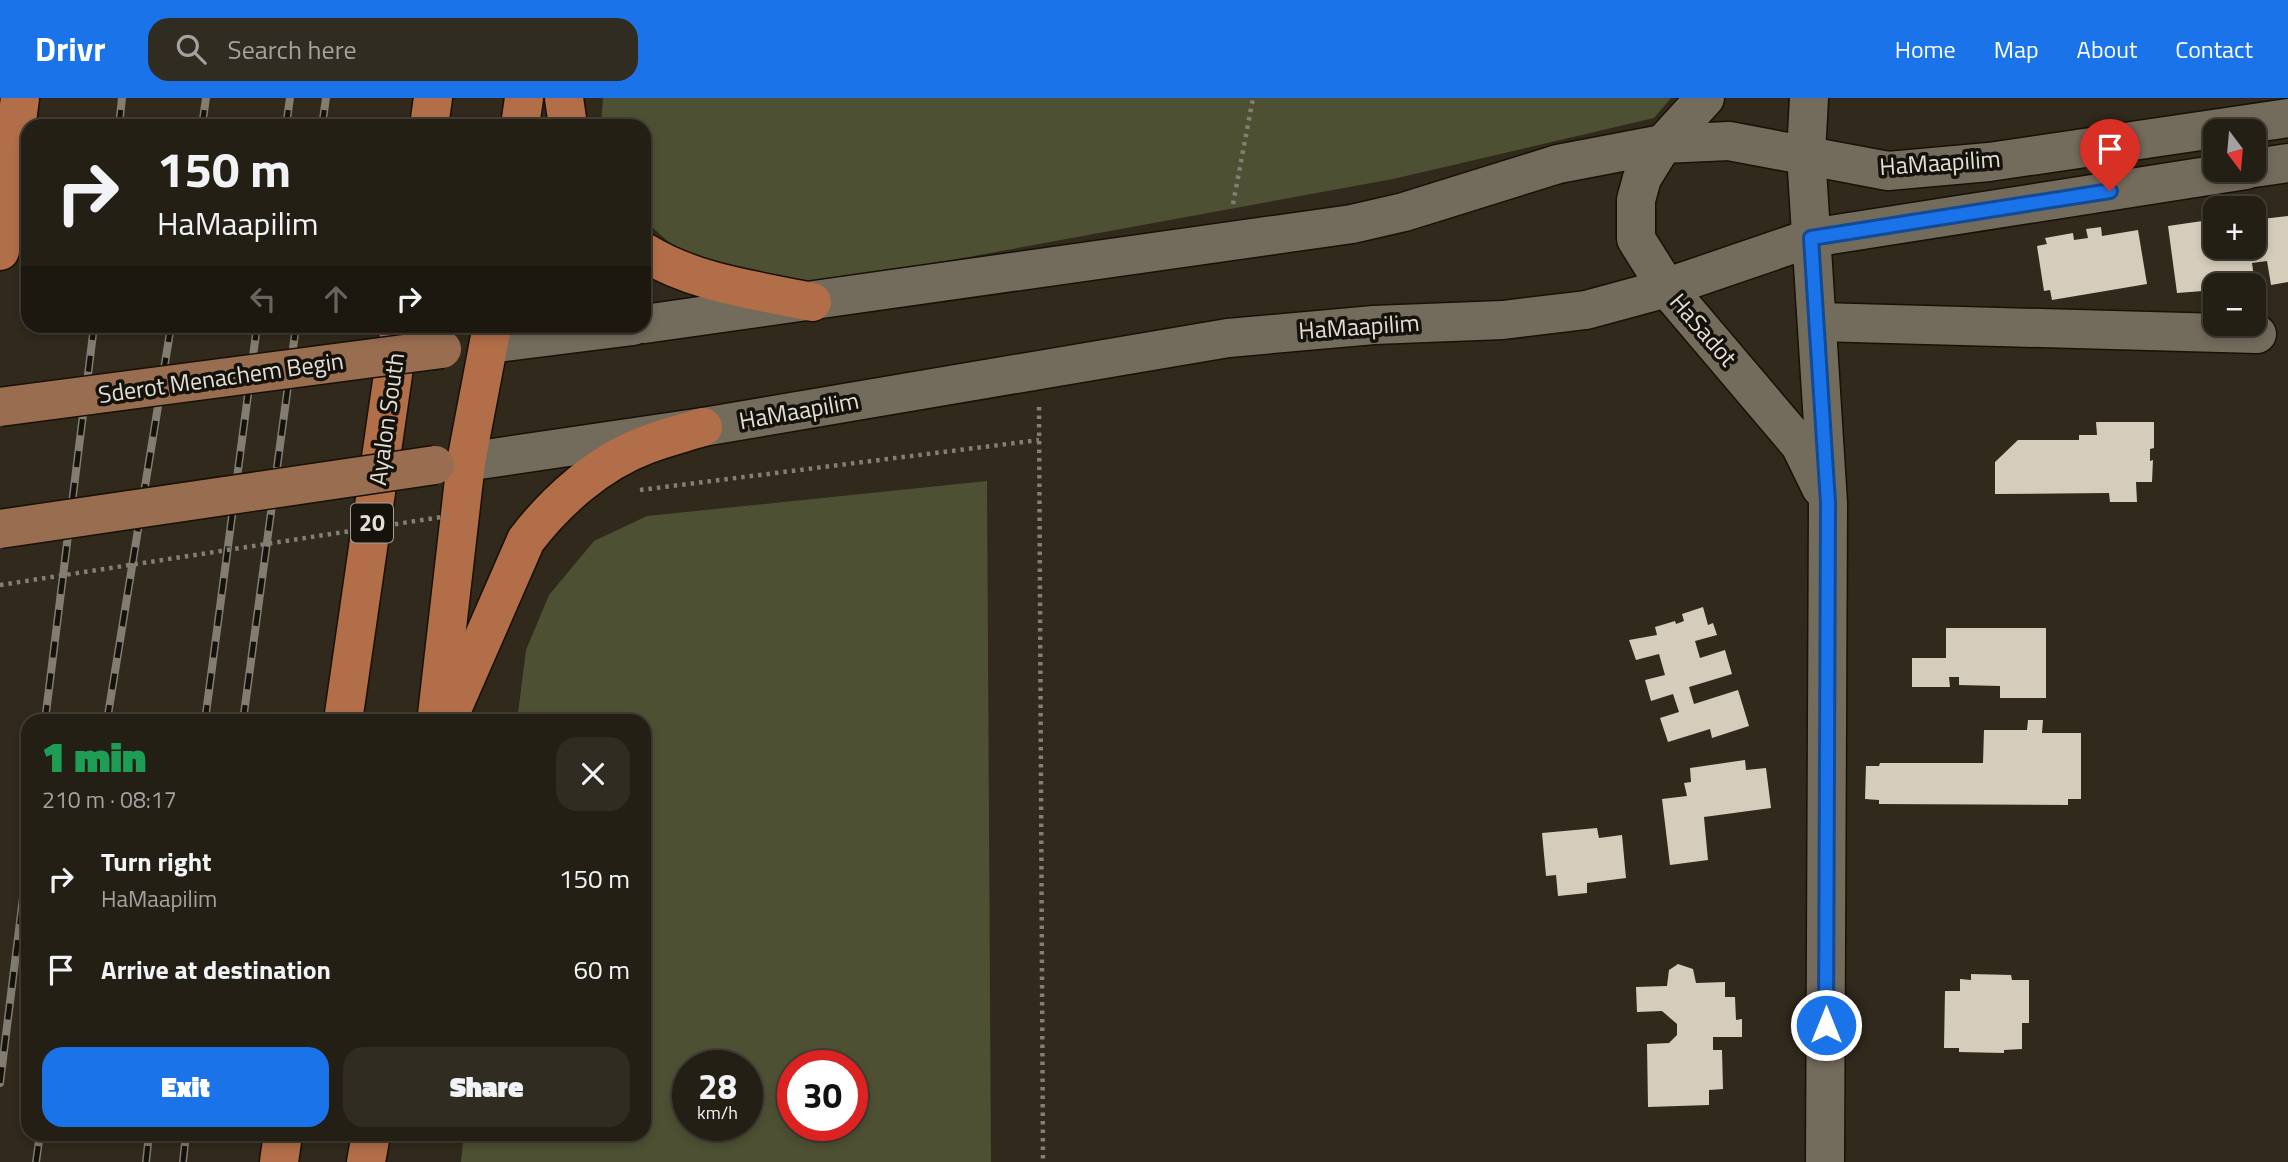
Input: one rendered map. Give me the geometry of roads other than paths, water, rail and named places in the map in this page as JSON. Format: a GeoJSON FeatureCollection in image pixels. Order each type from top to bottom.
{"type":"FeatureCollection","features":[{"type":"Feature","properties":{"kind":"highway"},"geometry":{"type":"LineString","coordinates":[[0,251],[20,98]]}},
{"type":"Feature","properties":{"kind":"highway"},"geometry":{"type":"LineString","coordinates":[[430,119],[433,98]]}},
{"type":"Feature","properties":{"kind":"highway"},"geometry":{"type":"LineString","coordinates":[[521,119],[524,98]]}},
{"type":"Feature","properties":{"kind":"highway"},"geometry":{"type":"LineString","coordinates":[[564,98],[567,119]]}},
{"type":"Feature","properties":{"kind":"highway"},"geometry":{"type":"LineString","coordinates":[[651,257],[662,264],[709,280],[812,302]]}},
{"type":"Feature","properties":{"kind":"highway","name":"Ayalon South"},"geometry":{"type":"LineString","coordinates":[[344,714],[399,333]]}},
{"type":"Feature","properties":{"kind":"highway"},"geometry":{"type":"LineString","coordinates":[[437,714],[454,514],[450,463],[490,335]]}},
{"type":"Feature","properties":{"kind":"highway"},"geometry":{"type":"LineString","coordinates":[[450,714],[526,540],[544,517],[602,468],[643,446],[703,427]]}},
{"type":"Feature","properties":{"kind":"highway"},"geometry":{"type":"LineString","coordinates":[[279,1162],[282,1141]]}},
{"type":"Feature","properties":{"kind":"highway"},"geometry":{"type":"LineString","coordinates":[[366,1162],[370,1141]]}},
{"type":"Feature","properties":{"kind":"main road","name":"Sderot Menachem Begin"},"geometry":{"type":"LineString","coordinates":[[0,407],[442,349]]}},
{"type":"Feature","properties":{"kind":"main road"},"geometry":{"type":"LineString","coordinates":[[0,529],[450,463]]}},
{"type":"Feature","properties":{"kind":"street","name":"HaSadot"},"geometry":{"type":"LineString","coordinates":[[1705,98],[1663,144],[1642,178],[1636,200],[1636,239],[1666,287],[1800,444],[1828,503]]}},
{"type":"Feature","properties":{"kind":"street","name":"HaSadot"},"geometry":{"type":"LineString","coordinates":[[1809,98],[1807,154],[1828,503],[1825,1162]]}},
{"type":"Feature","properties":{"kind":"street","name":"HaMaapilim"},"geometry":{"type":"LineString","coordinates":[[651,323],[1352,224],[1404,212],[1558,164],[1663,144],[1729,141],[1888,171],[1989,162],[2288,118]]}},
{"type":"Feature","properties":{"kind":"street"},"geometry":{"type":"LineString","coordinates":[[2266,167],[2288,163]]}},
{"type":"Feature","properties":{"kind":"street","name":"HaMaapilim"},"geometry":{"type":"LineString","coordinates":[[450,463],[703,427],[1241,337],[1374,325],[1503,320],[1575,312],[1666,287],[1811,238],[2203,177]]}},
{"type":"Feature","properties":{"kind":"street"},"geometry":{"type":"LineString","coordinates":[[1818,322],[2203,333]]}},
{"type":"Feature","properties":{"kind":"street"},"geometry":{"type":"LineString","coordinates":[[490,335],[522,333]]}},
{"type":"Feature","properties":{"kind":"railway"},"geometry":{"type":"LineString","coordinates":[[120,119],[122,98]]}},
{"type":"Feature","properties":{"kind":"railway"},"geometry":{"type":"LineString","coordinates":[[203,119],[206,98]]}},
{"type":"Feature","properties":{"kind":"railway"},"geometry":{"type":"LineString","coordinates":[[287,119],[290,98]]}},
{"type":"Feature","properties":{"kind":"railway"},"geometry":{"type":"LineString","coordinates":[[323,119],[326,98]]}},
{"type":"Feature","properties":{"kind":"railway"},"geometry":{"type":"LineString","coordinates":[[46,714],[93,333]]}},
{"type":"Feature","properties":{"kind":"railway"},"geometry":{"type":"LineString","coordinates":[[108,714],[170,333]]}},
{"type":"Feature","properties":{"kind":"railway"},"geometry":{"type":"LineString","coordinates":[[206,714],[256,333]]}},
{"type":"Feature","properties":{"kind":"railway"},"geometry":{"type":"LineString","coordinates":[[244,714],[295,333]]}},
{"type":"Feature","properties":{"kind":"railway"},"geometry":{"type":"LineString","coordinates":[[0,1083],[21,914]]}},
{"type":"Feature","properties":{"kind":"railway"},"geometry":{"type":"LineString","coordinates":[[36,1162],[39,1141]]}},
{"type":"Feature","properties":{"kind":"railway"},"geometry":{"type":"LineString","coordinates":[[146,1162],[148,1141]]}},
{"type":"Feature","properties":{"kind":"railway"},"geometry":{"type":"LineString","coordinates":[[183,1162],[185,1141]]}}]}
